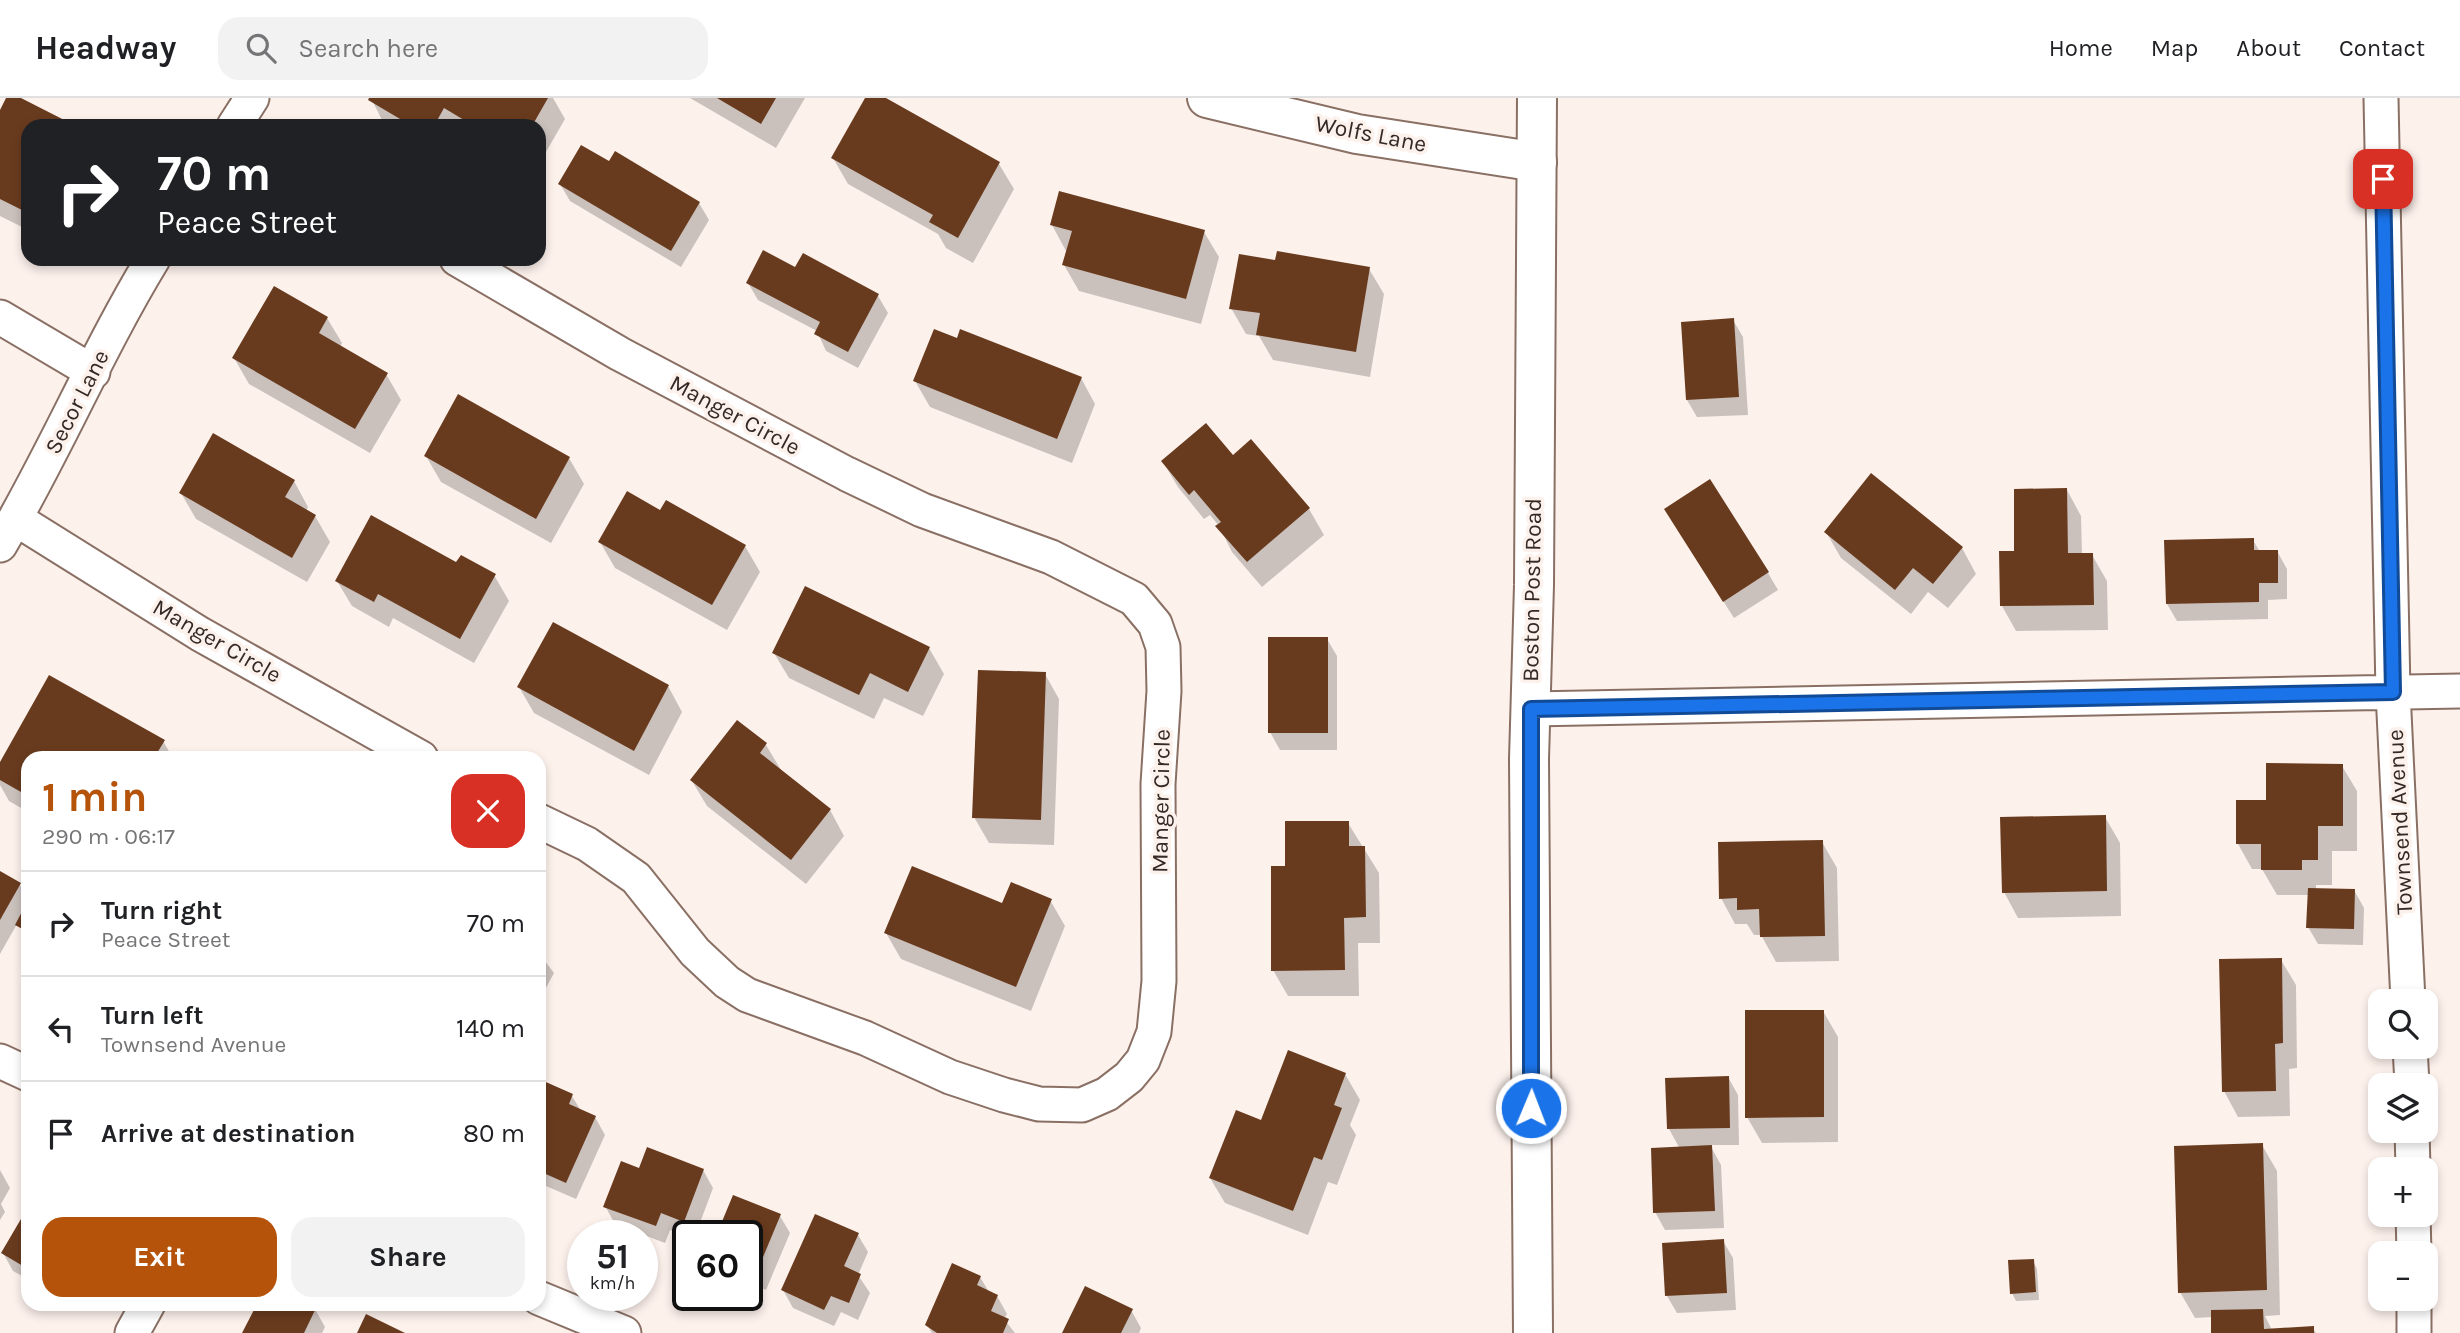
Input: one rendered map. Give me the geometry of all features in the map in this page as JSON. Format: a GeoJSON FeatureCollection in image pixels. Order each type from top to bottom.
{"type":"FeatureCollection","features":[{"type":"Feature","properties":{"kind":"main road","name":"Wolfs Lane"},"geometry":{"type":"LineString","coordinates":[[1207,98],[1357,134],[1537,162]]}},
{"type":"Feature","properties":{"kind":"main road","name":"Boston Post Road"},"geometry":{"type":"LineString","coordinates":[[1533,1333],[1531,709],[1537,98]]}},
{"type":"Feature","properties":{"kind":"street"},"geometry":{"type":"LineString","coordinates":[[238,119],[252,98]]}},
{"type":"Feature","properties":{"kind":"street","name":"Townsend Avenue"},"geometry":{"type":"LineString","coordinates":[[2381,98],[2393,692],[2407,989]]}},
{"type":"Feature","properties":{"kind":"street","name":"Secor Lane"},"geometry":{"type":"LineString","coordinates":[[8,532],[93,372],[127,300],[149,266]]}},
{"type":"Feature","properties":{"kind":"street","name":"Manger Circle"},"geometry":{"type":"LineString","coordinates":[[469,266],[620,354],[847,474],[922,510],[1051,557],[1134,598],[1155,624],[1163,658],[1164,691],[1158,784],[1159,981],[1154,1032],[1143,1060],[1129,1077],[1107,1094],[1082,1105],[1039,1104],[993,1091],[950,1076],[865,1038],[747,995],[727,982],[695,952],[636,878],[587,844],[546,824]]}},
{"type":"Feature","properties":{"kind":"street"},"geometry":{"type":"LineString","coordinates":[[0,317],[93,372]]}},
{"type":"Feature","properties":{"kind":"street","name":"Manger Circle"},"geometry":{"type":"LineString","coordinates":[[8,532],[200,634],[409,751]]}},
{"type":"Feature","properties":{"kind":"street"},"geometry":{"type":"LineString","coordinates":[[1531,709],[2460,691]]}},
{"type":"Feature","properties":{"kind":"street"},"geometry":{"type":"LineString","coordinates":[[0,1061],[21,1071]]}},
{"type":"Feature","properties":{"kind":"street"},"geometry":{"type":"LineString","coordinates":[[546,1301],[624,1333]]}},
{"type":"Feature","properties":{"kind":"street"},"geometry":{"type":"LineString","coordinates":[[132,1333],[144,1311]]}},
{"type":"Feature","properties":{"kind":"street"},"geometry":{"type":"LineString","coordinates":[[2414,1311],[2414,1333]]}},
{"type":"Feature","properties":{"kind":"building"},"geometry":{"type":"Polygon","coordinates":[[[6,98],[21,98],[62,119],[21,119],[21,210],[0,199],[0,110],[6,98]]]}},
{"type":"Feature","properties":{"kind":"building"},"geometry":{"type":"Polygon","coordinates":[[[548,98],[536,119],[462,119],[444,108],[438,119],[400,119],[368,100],[548,98]]]}},
{"type":"Feature","properties":{"kind":"building"},"geometry":{"type":"Polygon","coordinates":[[[717,98],[776,98],[761,124],[717,98]]]}},
{"type":"Feature","properties":{"kind":"building"},"geometry":{"type":"Polygon","coordinates":[[[865,98],[886,98],[1000,162],[958,238],[929,222],[933,215],[831,158],[865,98]]]}},
{"type":"Feature","properties":{"kind":"building"},"geometry":{"type":"Polygon","coordinates":[[[581,145],[609,161],[615,151],[700,202],[671,251],[558,184],[581,145]]]}},
{"type":"Feature","properties":{"kind":"building"},"geometry":{"type":"Polygon","coordinates":[[[1059,191],[1205,230],[1186,299],[1062,265],[1072,231],[1050,225],[1059,191]]]}},
{"type":"Feature","properties":{"kind":"building"},"geometry":{"type":"Polygon","coordinates":[[[763,250],[795,267],[803,253],[879,294],[848,352],[814,334],[820,322],[746,283],[763,250]]]}},
{"type":"Feature","properties":{"kind":"building"},"geometry":{"type":"Polygon","coordinates":[[[1277,251],[1370,267],[1356,352],[1256,335],[1260,313],[1229,309],[1239,254],[1275,260],[1277,251]]]}},
{"type":"Feature","properties":{"kind":"building"},"geometry":{"type":"Polygon","coordinates":[[[274,286],[328,317],[319,333],[388,373],[355,429],[232,358],[274,286]]]}},
{"type":"Feature","properties":{"kind":"building"},"geometry":{"type":"Polygon","coordinates":[[[1734,318],[1739,397],[1686,400],[1681,322],[1734,318]]]}},
{"type":"Feature","properties":{"kind":"building"},"geometry":{"type":"Polygon","coordinates":[[[934,329],[957,338],[960,329],[1082,377],[1057,439],[913,381],[934,329]]]}},
{"type":"Feature","properties":{"kind":"building"},"geometry":{"type":"Polygon","coordinates":[[[458,394],[570,457],[536,519],[424,456],[458,394]]]}},
{"type":"Feature","properties":{"kind":"building"},"geometry":{"type":"Polygon","coordinates":[[[1206,423],[1233,455],[1251,439],[1310,508],[1247,562],[1215,526],[1221,522],[1194,490],[1189,495],[1161,461],[1206,423]]]}},
{"type":"Feature","properties":{"kind":"building"},"geometry":{"type":"Polygon","coordinates":[[[213,433],[295,480],[285,497],[316,515],[292,558],[179,493],[213,433]]]}},
{"type":"Feature","properties":{"kind":"building"},"geometry":{"type":"Polygon","coordinates":[[[1871,473],[1963,547],[1933,584],[1913,568],[1895,590],[1824,532],[1871,473]]]}},
{"type":"Feature","properties":{"kind":"building"},"geometry":{"type":"Polygon","coordinates":[[[1710,479],[1769,572],[1723,602],[1664,509],[1710,479]]]}},
{"type":"Feature","properties":{"kind":"building"},"geometry":{"type":"Polygon","coordinates":[[[2067,488],[2068,553],[2093,553],[2094,605],[2000,606],[1999,551],[2014,551],[2014,489],[2067,488]]]}},
{"type":"Feature","properties":{"kind":"building"},"geometry":{"type":"Polygon","coordinates":[[[627,491],[660,510],[666,500],[746,545],[712,605],[598,542],[627,491]]]}},
{"type":"Feature","properties":{"kind":"building"},"geometry":{"type":"Polygon","coordinates":[[[371,515],[456,562],[461,555],[496,574],[460,639],[378,594],[374,602],[335,581],[371,515]]]}},
{"type":"Feature","properties":{"kind":"building"},"geometry":{"type":"Polygon","coordinates":[[[2254,538],[2254,550],[2278,550],[2278,583],[2259,583],[2259,602],[2166,604],[2164,540],[2254,538]]]}},
{"type":"Feature","properties":{"kind":"building"},"geometry":{"type":"Polygon","coordinates":[[[805,586],[930,647],[908,692],[870,673],[859,695],[772,653],[805,586]]]}},
{"type":"Feature","properties":{"kind":"building"},"geometry":{"type":"Polygon","coordinates":[[[553,622],[669,685],[634,751],[517,687],[553,622]]]}},
{"type":"Feature","properties":{"kind":"building"},"geometry":{"type":"Polygon","coordinates":[[[1268,637],[1328,637],[1328,733],[1268,733],[1268,637]]]}},
{"type":"Feature","properties":{"kind":"building"},"geometry":{"type":"Polygon","coordinates":[[[978,670],[1046,672],[1041,820],[972,818],[978,670]]]}},
{"type":"Feature","properties":{"kind":"building"},"geometry":{"type":"Polygon","coordinates":[[[49,675],[165,740],[158,751],[21,751],[21,792],[0,780],[0,762],[49,675]]]}},
{"type":"Feature","properties":{"kind":"building"},"geometry":{"type":"Polygon","coordinates":[[[737,720],[767,743],[760,753],[831,809],[791,860],[690,780],[737,720]]]}},
{"type":"Feature","properties":{"kind":"building"},"geometry":{"type":"Polygon","coordinates":[[[2266,763],[2343,764],[2343,826],[2318,826],[2318,860],[2302,860],[2302,870],[2261,870],[2261,844],[2236,844],[2236,800],[2266,800],[2266,763]]]}},
{"type":"Feature","properties":{"kind":"building"},"geometry":{"type":"Polygon","coordinates":[[[2106,815],[2107,891],[2002,893],[2000,817],[2106,815]]]}},
{"type":"Feature","properties":{"kind":"building"},"geometry":{"type":"Polygon","coordinates":[[[1285,821],[1349,821],[1349,846],[1365,846],[1366,917],[1344,918],[1345,970],[1271,971],[1271,866],[1285,866],[1285,821]]]}},
{"type":"Feature","properties":{"kind":"building"},"geometry":{"type":"Polygon","coordinates":[[[1823,840],[1825,936],[1760,937],[1759,909],[1737,910],[1737,898],[1719,899],[1718,842],[1823,840]]]}},
{"type":"Feature","properties":{"kind":"building"},"geometry":{"type":"Polygon","coordinates":[[[912,866],[1002,903],[1011,882],[1052,899],[1016,987],[884,933],[912,866]]]}},
{"type":"Feature","properties":{"kind":"building"},"geometry":{"type":"Polygon","coordinates":[[[0,871],[21,883],[0,920],[0,871]]]}},
{"type":"Feature","properties":{"kind":"building"},"geometry":{"type":"Polygon","coordinates":[[[2308,888],[2355,889],[2354,929],[2306,928],[2308,888]]]}},
{"type":"Feature","properties":{"kind":"building"},"geometry":{"type":"Polygon","coordinates":[[[21,913],[21,928],[15,925],[21,913]]]}},
{"type":"Feature","properties":{"kind":"building"},"geometry":{"type":"Polygon","coordinates":[[[2282,958],[2283,1043],[2275,1044],[2276,1091],[2222,1092],[2219,959],[2282,958]]]}},
{"type":"Feature","properties":{"kind":"building"},"geometry":{"type":"Polygon","coordinates":[[[1745,1010],[1824,1010],[1824,1117],[1745,1118],[1745,1010]]]}},
{"type":"Feature","properties":{"kind":"building"},"geometry":{"type":"Polygon","coordinates":[[[1288,1050],[1346,1073],[1334,1105],[1342,1108],[1322,1160],[1314,1157],[1293,1211],[1209,1178],[1236,1110],[1261,1120],[1288,1050]]]}},
{"type":"Feature","properties":{"kind":"building"},"geometry":{"type":"Polygon","coordinates":[[[1729,1076],[1730,1128],[1667,1129],[1665,1078],[1729,1076]]]}},
{"type":"Feature","properties":{"kind":"building"},"geometry":{"type":"Polygon","coordinates":[[[546,1082],[573,1094],[569,1104],[596,1116],[566,1183],[546,1174],[546,1082]]]}},
{"type":"Feature","properties":{"kind":"building"},"geometry":{"type":"Polygon","coordinates":[[[2263,1143],[2267,1290],[2178,1293],[2174,1146],[2263,1143]]]}},
{"type":"Feature","properties":{"kind":"building"},"geometry":{"type":"Polygon","coordinates":[[[1712,1145],[1715,1211],[1653,1213],[1651,1148],[1712,1145]]]}},
{"type":"Feature","properties":{"kind":"building"},"geometry":{"type":"Polygon","coordinates":[[[647,1147],[704,1169],[685,1220],[661,1213],[658,1221],[639,1220],[603,1207],[621,1161],[639,1168],[647,1147]]]}},
{"type":"Feature","properties":{"kind":"building"},"geometry":{"type":"Polygon","coordinates":[[[733,1195],[781,1214],[763,1257],[763,1220],[723,1220],[733,1195]]]}},
{"type":"Feature","properties":{"kind":"building"},"geometry":{"type":"Polygon","coordinates":[[[815,1214],[859,1233],[844,1266],[861,1274],[849,1303],[831,1296],[824,1310],[781,1290],[815,1214]]]}},
{"type":"Feature","properties":{"kind":"building"},"geometry":{"type":"Polygon","coordinates":[[[21,1219],[21,1265],[1,1253],[21,1219]]]}},
{"type":"Feature","properties":{"kind":"building"},"geometry":{"type":"Polygon","coordinates":[[[1724,1239],[1727,1293],[1665,1296],[1662,1243],[1724,1239]]]}},
{"type":"Feature","properties":{"kind":"building"},"geometry":{"type":"Polygon","coordinates":[[[2034,1259],[2036,1292],[2010,1294],[2008,1260],[2034,1259]]]}},
{"type":"Feature","properties":{"kind":"building"},"geometry":{"type":"Polygon","coordinates":[[[952,1263],[981,1276],[977,1285],[998,1295],[991,1311],[1009,1319],[1003,1333],[937,1333],[925,1325],[952,1263]]]}},
{"type":"Feature","properties":{"kind":"building"},"geometry":{"type":"Polygon","coordinates":[[[1085,1286],[1133,1309],[1121,1333],[1062,1333],[1085,1286]]]}},
{"type":"Feature","properties":{"kind":"building"},"geometry":{"type":"Polygon","coordinates":[[[2263,1309],[2264,1329],[2314,1326],[2314,1333],[2211,1333],[2211,1310],[2263,1309]]]}},
{"type":"Feature","properties":{"kind":"building"},"geometry":{"type":"Polygon","coordinates":[[[253,1311],[315,1311],[304,1333],[242,1333],[253,1311]]]}},
{"type":"Feature","properties":{"kind":"building"},"geometry":{"type":"Polygon","coordinates":[[[366,1314],[405,1333],[357,1333],[366,1314]]]}},
{"type":"Feature","properties":{"kind":"route"},"geometry":{"type":"LineString","coordinates":[[1531,1108],[1531,709],[2393,692],[2383,179]]}}]}
